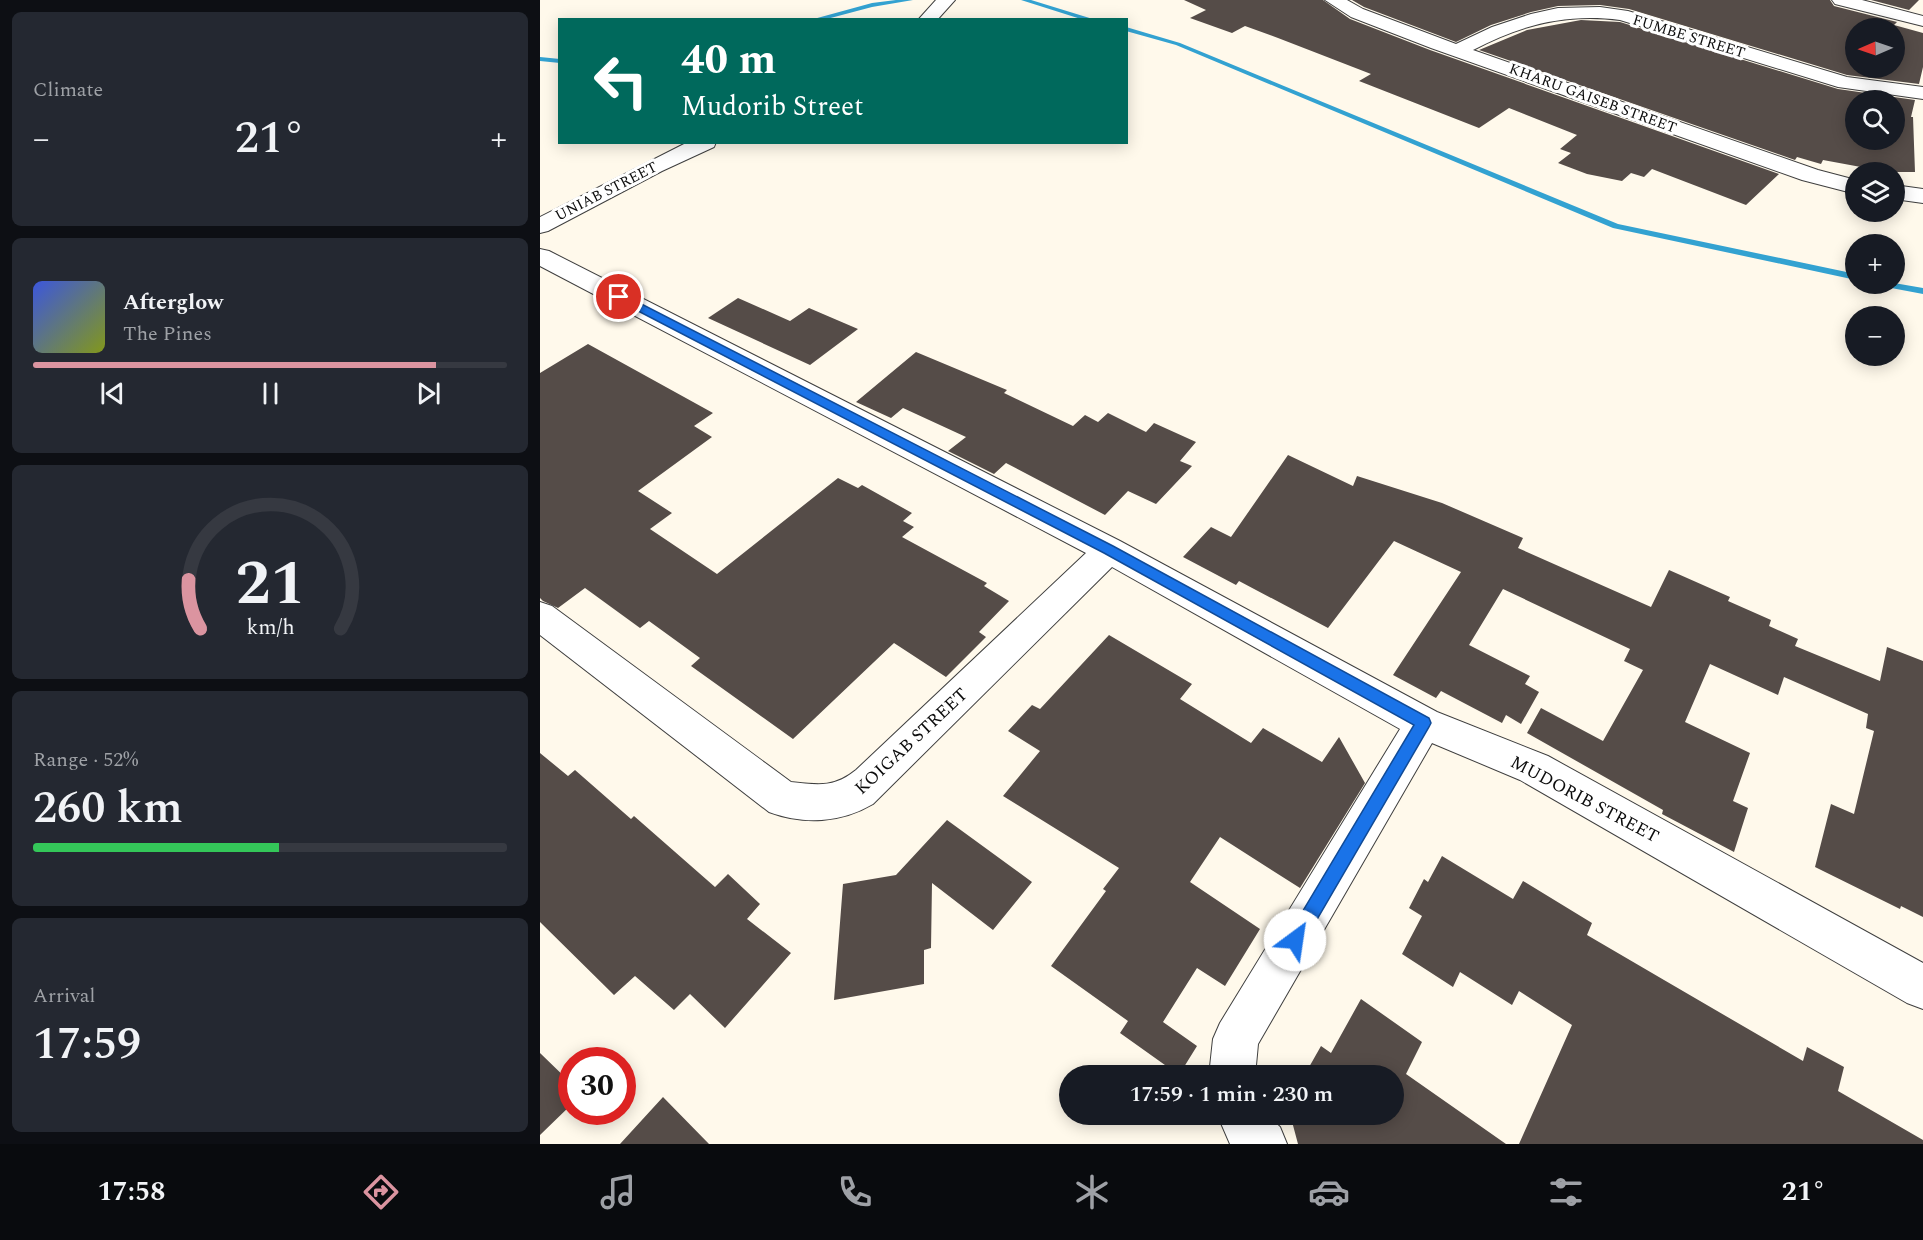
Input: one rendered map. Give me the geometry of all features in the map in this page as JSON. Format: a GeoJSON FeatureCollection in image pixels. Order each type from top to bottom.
{"type":"FeatureCollection","features":[{"type":"Feature","properties":{"kind":"street"},"geometry":{"type":"LineString","coordinates":[[929,18],[946,0]]}},
{"type":"Feature","properties":{"kind":"street","name":"KHARU GAISEB STREET"},"geometry":{"type":"LineString","coordinates":[[1334,0],[1357,13],[1459,50],[1788,168],[1845,184]]}},
{"type":"Feature","properties":{"kind":"street"},"geometry":{"type":"LineString","coordinates":[[1841,0],[1923,21]]}},
{"type":"Feature","properties":{"kind":"street","name":"FUMBE STREET"},"geometry":{"type":"LineString","coordinates":[[1459,50],[1499,28],[1526,19],[1568,12],[1600,11],[1622,15],[1845,83],[1923,93]]}},
{"type":"Feature","properties":{"kind":"street","name":"UNIAB STREET"},"geometry":{"type":"LineString","coordinates":[[540,226],[644,171],[702,144]]}},
{"type":"Feature","properties":{"kind":"street"},"geometry":{"type":"LineString","coordinates":[[1905,193],[1923,195]]}},
{"type":"Feature","properties":{"kind":"street","name":"MUDORIB STREET"},"geometry":{"type":"LineString","coordinates":[[540,256],[1108,550],[1424,723],[1534,768],[1923,987]]}},
{"type":"Feature","properties":{"kind":"street","name":"KOIGAB STREET"},"geometry":{"type":"LineString","coordinates":[[540,616],[783,799],[818,803],[843,801],[864,789],[1108,550]]}},
{"type":"Feature","properties":{"kind":"street"},"geometry":{"type":"LineString","coordinates":[[1233,1065],[1236,1039],[1424,723]]}},
{"type":"Feature","properties":{"kind":"street"},"geometry":{"type":"LineString","coordinates":[[1246,1125],[1249,1132],[1263,1144]]}},
{"type":"Feature","properties":{"kind":"building"},"geometry":{"type":"Polygon","coordinates":[[[1184,0],[1323,0],[1350,19],[1430,50],[1779,174],[1746,205],[1652,169],[1644,177],[1631,173],[1622,181],[1587,174],[1558,163],[1571,153],[1560,149],[1577,135],[1509,108],[1479,128],[1359,81],[1371,74],[1278,38],[1245,26],[1232,33],[1190,18],[1206,10],[1184,0]]]}},
{"type":"Feature","properties":{"kind":"building"},"geometry":{"type":"Polygon","coordinates":[[[1352,0],[1830,0],[1834,6],[1881,18],[1845,18],[1845,74],[1629,9],[1600,5],[1558,6],[1531,12],[1491,25],[1456,42],[1364,7],[1352,0]]]}},
{"type":"Feature","properties":{"kind":"building"},"geometry":{"type":"Polygon","coordinates":[[[1871,0],[1919,0],[1909,10],[1871,0]]]}},
{"type":"Feature","properties":{"kind":"building"},"geometry":{"type":"Polygon","coordinates":[[[1581,20],[1620,22],[1845,90],[1845,150],[1905,150],[1905,99],[1915,100],[1911,117],[1913,117],[1915,172],[1905,172],[1905,162],[1845,162],[1845,164],[1823,160],[1821,164],[1797,157],[1795,160],[1479,50],[1527,30],[1581,20]]]}},
{"type":"Feature","properties":{"kind":"building"},"geometry":{"type":"Polygon","coordinates":[[[1905,28],[1923,33],[1923,67],[1919,84],[1871,78],[1905,78],[1905,28]]]}},
{"type":"Feature","properties":{"kind":"building"},"geometry":{"type":"Polygon","coordinates":[[[738,298],[790,321],[809,308],[858,329],[810,365],[708,318],[738,298]]]}},
{"type":"Feature","properties":{"kind":"building"},"geometry":{"type":"Polygon","coordinates":[[[588,344],[713,413],[694,426],[712,437],[638,491],[672,513],[650,529],[717,574],[838,478],[858,488],[862,485],[912,513],[903,521],[914,527],[902,537],[987,583],[984,586],[1009,601],[979,632],[986,637],[946,677],[894,643],[793,739],[691,666],[700,658],[649,621],[640,628],[585,588],[558,608],[543,601],[540,598],[540,373],[588,344]]]}},
{"type":"Feature","properties":{"kind":"building"},"geometry":{"type":"Polygon","coordinates":[[[916,352],[1007,390],[1004,393],[1073,426],[1085,415],[1098,422],[1108,413],[1146,432],[1154,423],[1196,442],[1180,461],[1192,466],[1156,504],[1128,491],[1105,515],[1006,463],[994,474],[948,451],[966,437],[903,408],[891,418],[856,402],[916,352]]]}},
{"type":"Feature","properties":{"kind":"building"},"geometry":{"type":"Polygon","coordinates":[[[1288,455],[1353,486],[1357,476],[1442,503],[1523,538],[1518,548],[1651,607],[1669,570],[1730,597],[1728,601],[1771,620],[1769,626],[1798,639],[1795,646],[1880,681],[1887,647],[1923,661],[1923,917],[1901,906],[1900,909],[1815,867],[1831,804],[1854,814],[1874,731],[1866,728],[1868,714],[1784,677],[1778,695],[1710,664],[1685,722],[1750,753],[1733,801],[1748,808],[1734,852],[1662,814],[1663,810],[1527,733],[1541,708],[1603,741],[1643,670],[1624,661],[1630,649],[1503,589],[1469,645],[1530,676],[1525,684],[1539,692],[1521,724],[1506,715],[1502,723],[1441,691],[1436,698],[1393,675],[1461,572],[1394,541],[1328,628],[1239,581],[1236,585],[1183,557],[1211,527],[1231,537],[1288,455]]]}},
{"type":"Feature","properties":{"kind":"building"},"geometry":{"type":"Polygon","coordinates":[[[1109,635],[1192,684],[1180,699],[1251,743],[1263,728],[1322,762],[1339,737],[1365,783],[1300,888],[1220,837],[1190,882],[1260,929],[1225,986],[1197,968],[1163,1022],[1197,1046],[1185,1065],[1165,1065],[1120,1033],[1128,1021],[1051,966],[1106,891],[1103,889],[1119,868],[1003,796],[1040,751],[1008,731],[1032,705],[1040,709],[1109,635]]]}},
{"type":"Feature","properties":{"kind":"building"},"geometry":{"type":"Polygon","coordinates":[[[540,753],[568,776],[575,770],[631,819],[634,816],[715,887],[728,874],[760,904],[747,919],[791,953],[725,1028],[690,994],[674,1010],[635,976],[614,995],[540,922],[540,753]]]}},
{"type":"Feature","properties":{"kind":"building"},"geometry":{"type":"Polygon","coordinates":[[[947,820],[1032,882],[993,930],[932,883],[931,948],[924,950],[924,984],[834,1000],[843,884],[896,875],[947,820]]]}},
{"type":"Feature","properties":{"kind":"building"},"geometry":{"type":"Polygon","coordinates":[[[1442,856],[1513,899],[1523,881],[1592,923],[1587,935],[1803,1061],[1807,1047],[1844,1067],[1838,1091],[1923,1140],[1923,1144],[1519,1144],[1572,1025],[1519,991],[1512,1005],[1460,972],[1453,987],[1402,954],[1422,916],[1409,908],[1424,879],[1428,882],[1442,856]]]}},
{"type":"Feature","properties":{"kind":"building"},"geometry":{"type":"Polygon","coordinates":[[[1361,999],[1422,1042],[1406,1074],[1506,1144],[1298,1144],[1293,1125],[1404,1125],[1404,1065],[1310,1065],[1321,1046],[1331,1053],[1361,999]]]}},
{"type":"Feature","properties":{"kind":"building"},"geometry":{"type":"Polygon","coordinates":[[[540,1053],[558,1070],[558,1118],[540,1135],[540,1053]]]}},
{"type":"Feature","properties":{"kind":"building"},"geometry":{"type":"Polygon","coordinates":[[[663,1097],[709,1144],[620,1144],[663,1097]]]}},
{"type":"Feature","properties":{"kind":"waterway"},"geometry":{"type":"LineString","coordinates":[[821,18],[872,5],[910,0]]}},
{"type":"Feature","properties":{"kind":"waterway"},"geometry":{"type":"LineString","coordinates":[[1024,0],[1086,18]]}},
{"type":"Feature","properties":{"kind":"waterway"},"geometry":{"type":"LineString","coordinates":[[1128,30],[1178,44],[1616,226],[1845,275]]}},
{"type":"Feature","properties":{"kind":"waterway"},"geometry":{"type":"LineString","coordinates":[[540,59],[558,61]]}},
{"type":"Feature","properties":{"kind":"waterway"},"geometry":{"type":"LineString","coordinates":[[1905,288],[1923,291]]}},
{"type":"Feature","properties":{"kind":"route"},"geometry":{"type":"LineString","coordinates":[[619,297],[1108,550],[1424,723],[1295,940]]}}]}
